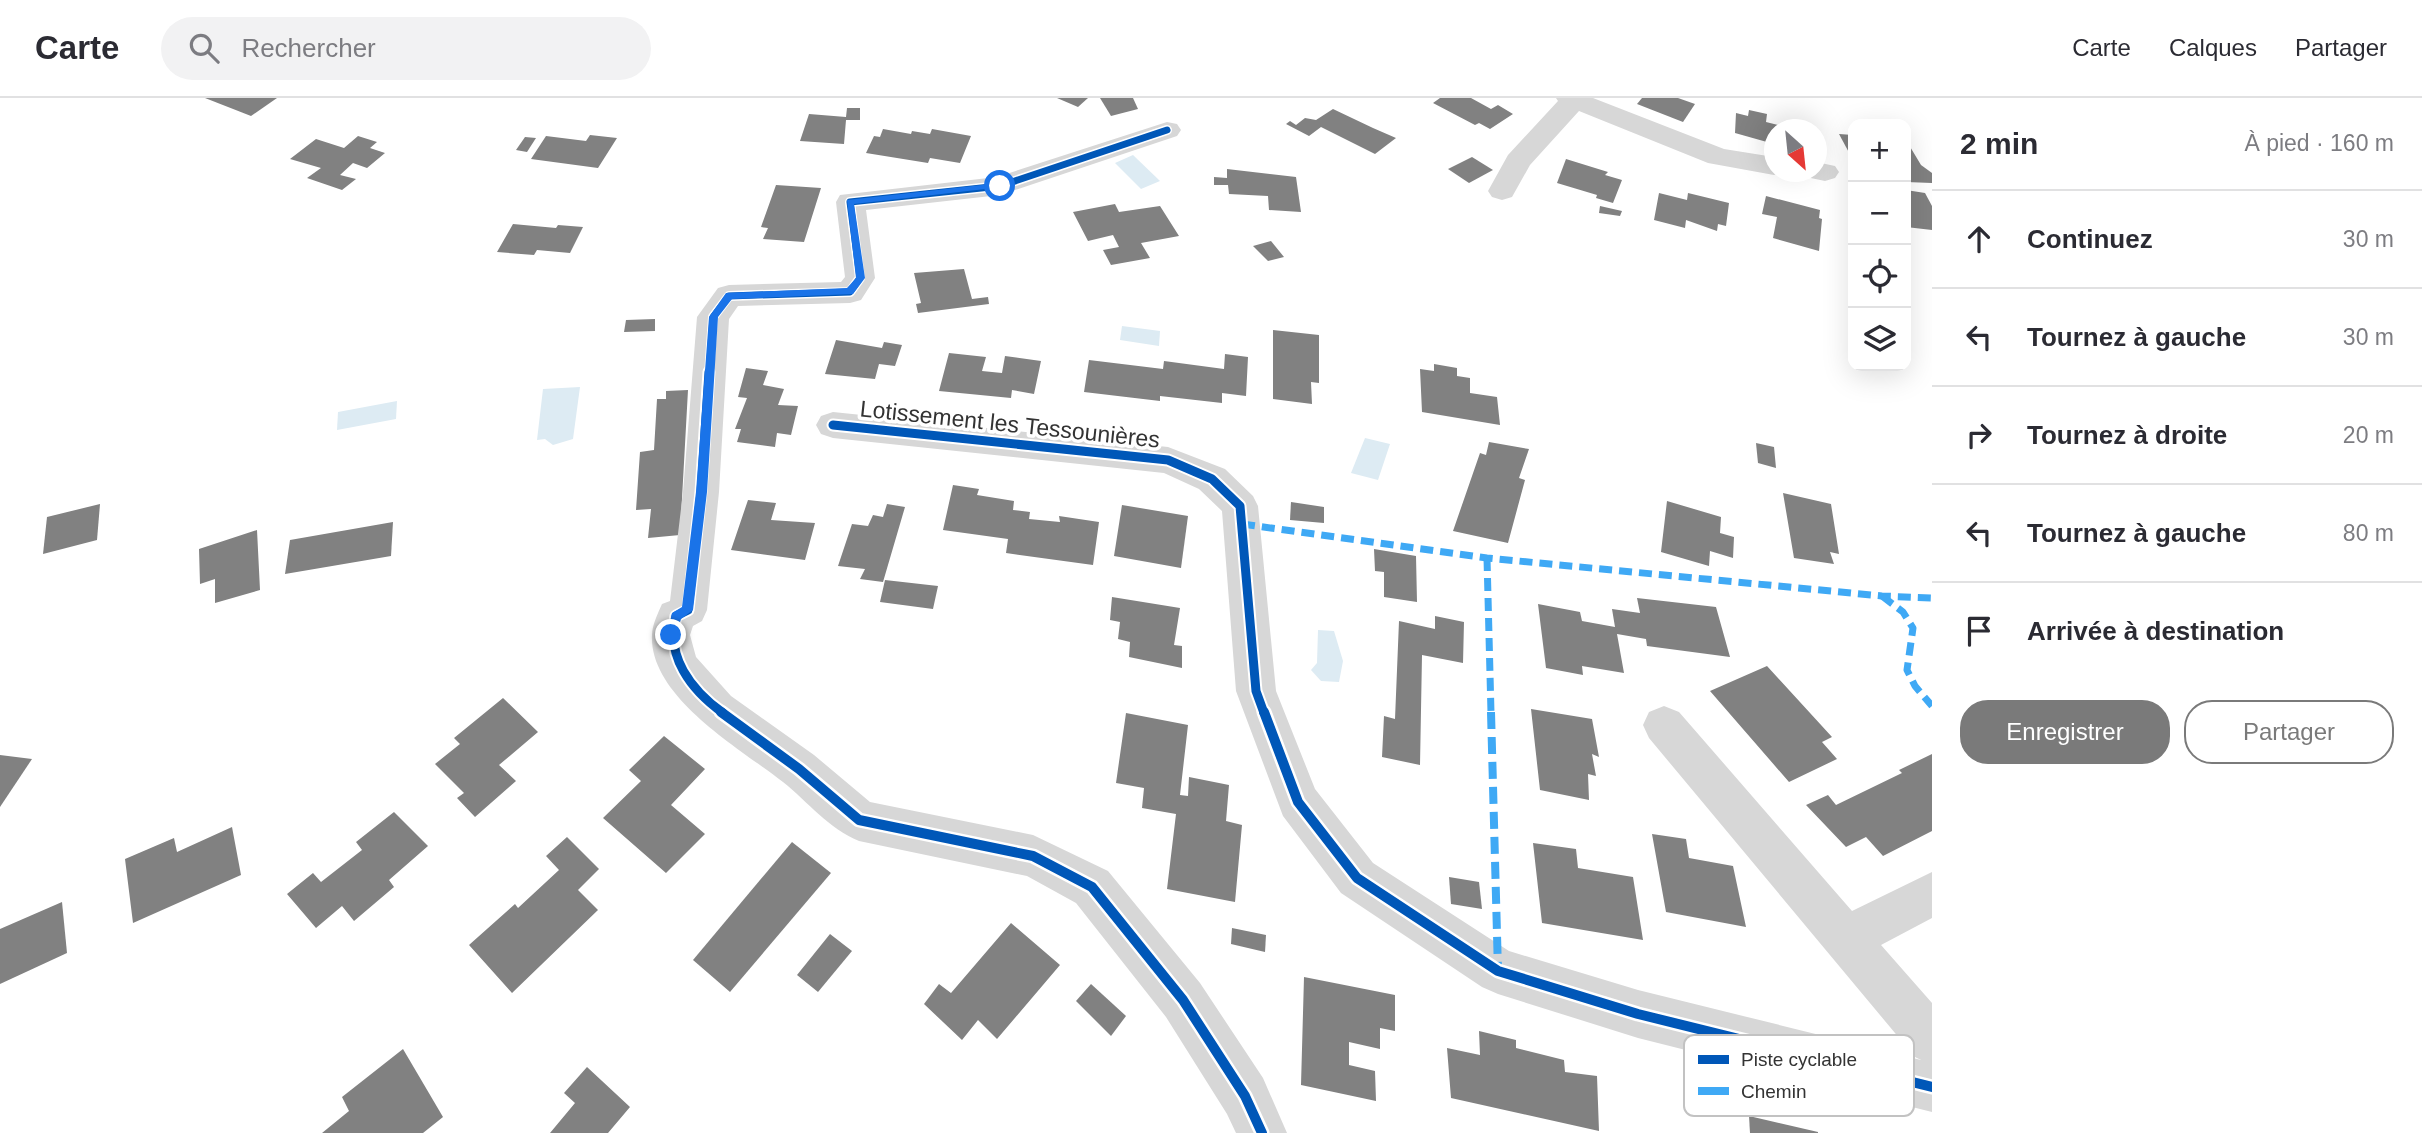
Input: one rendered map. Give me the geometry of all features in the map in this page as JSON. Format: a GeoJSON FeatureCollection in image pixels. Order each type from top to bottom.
{"type":"FeatureCollection","features":[{"type":"Feature","properties":{"kind":"street"},"geometry":{"type":"LineString","coordinates":[[1502,191],[1518,161],[1573,99],[1718,157],[1764,164]]}},
{"type":"Feature","properties":{"kind":"street"},"geometry":{"type":"LineString","coordinates":[[1167,130],[1000,186],[850,202],[860,278],[850,292],[729,296],[713,317],[701,492],[688,610],[676,616],[671,635],[678,665],[717,709],[799,769],[859,820],[1033,856],[1093,887],[1183,1000],[1245,1096],[1262,1133]]}},
{"type":"Feature","properties":{"kind":"street","name":"Lotissement les Tessounières"},"geometry":{"type":"LineString","coordinates":[[834,425],[1168,460],[1213,479],[1240,506],[1256,691],[1298,802],[1357,878],[1497,971],[1638,1014],[1723,1035]]}},
{"type":"Feature","properties":{"kind":"street"},"geometry":{"type":"LineString","coordinates":[[1664,725],[1932,1040]]}},
{"type":"Feature","properties":{"kind":"street"},"geometry":{"type":"LineString","coordinates":[[1846,939],[1932,894]]}},
{"type":"Feature","properties":{"kind":"street","name":"Lotissement les Tessounières"},"geometry":{"type":"LineString","coordinates":[[1914,1083],[1932,1087]]}},
{"type":"Feature","properties":{"kind":"shaded area"},"geometry":{"type":"Polygon","coordinates":[[[1133,155],[1160,181],[1141,189],[1115,163],[1133,155]]]}},
{"type":"Feature","properties":{"kind":"shaded area"},"geometry":{"type":"Polygon","coordinates":[[[1122,326],[1160,331],[1159,346],[1120,340],[1122,326]]]}},
{"type":"Feature","properties":{"kind":"shaded area"},"geometry":{"type":"Polygon","coordinates":[[[580,387],[573,439],[553,445],[545,439],[537,440],[543,389],[580,387]]]}},
{"type":"Feature","properties":{"kind":"shaded area"},"geometry":{"type":"Polygon","coordinates":[[[397,401],[396,419],[337,430],[338,412],[397,401]]]}},
{"type":"Feature","properties":{"kind":"shaded area"},"geometry":{"type":"Polygon","coordinates":[[[1365,438],[1390,444],[1378,480],[1351,473],[1365,438]]]}},
{"type":"Feature","properties":{"kind":"shaded area"},"geometry":{"type":"Polygon","coordinates":[[[1318,630],[1334,631],[1343,661],[1339,682],[1321,681],[1311,670],[1317,663],[1318,630]]]}},
{"type":"Feature","properties":{"kind":"building"},"geometry":{"type":"Polygon","coordinates":[[[205,98],[277,98],[251,116],[205,98]]]}},
{"type":"Feature","properties":{"kind":"building"},"geometry":{"type":"Polygon","coordinates":[[[1057,98],[1088,98],[1078,107],[1057,98]]]}},
{"type":"Feature","properties":{"kind":"building"},"geometry":{"type":"Polygon","coordinates":[[[1100,98],[1133,98],[1138,109],[1111,116],[1100,98]]]}},
{"type":"Feature","properties":{"kind":"building"},"geometry":{"type":"Polygon","coordinates":[[[1440,98],[1471,98],[1491,109],[1498,105],[1513,114],[1490,129],[1479,123],[1475,125],[1433,103],[1440,98]]]}},
{"type":"Feature","properties":{"kind":"building"},"geometry":{"type":"Polygon","coordinates":[[[1642,98],[1678,98],[1695,104],[1683,122],[1637,104],[1642,98]]]}},
{"type":"Feature","properties":{"kind":"building"},"geometry":{"type":"Polygon","coordinates":[[[847,108],[860,108],[860,120],[846,120],[844,144],[800,141],[809,114],[846,117],[847,108]]]}},
{"type":"Feature","properties":{"kind":"building"},"geometry":{"type":"Polygon","coordinates":[[[1333,109],[1396,138],[1375,154],[1321,127],[1309,136],[1286,124],[1290,121],[1296,125],[1305,118],[1316,120],[1333,109]]]}},
{"type":"Feature","properties":{"kind":"building"},"geometry":{"type":"Polygon","coordinates":[[[1749,110],[1767,114],[1764,119],[1764,141],[1735,133],[1736,113],[1748,116],[1749,110]]]}},
{"type":"Feature","properties":{"kind":"building"},"geometry":{"type":"Polygon","coordinates":[[[883,129],[930,134],[932,129],[971,136],[960,163],[930,158],[928,163],[866,153],[874,136],[880,137],[883,129]]]}},
{"type":"Feature","properties":{"kind":"building"},"geometry":{"type":"Polygon","coordinates":[[[1839,134],[1848,135],[1848,151],[1839,134]]]}},
{"type":"Feature","properties":{"kind":"building"},"geometry":{"type":"Polygon","coordinates":[[[590,135],[617,138],[598,168],[531,159],[546,136],[586,141],[590,135]]]}},
{"type":"Feature","properties":{"kind":"building"},"geometry":{"type":"Polygon","coordinates":[[[358,136],[377,142],[370,148],[385,153],[367,168],[353,163],[340,175],[356,179],[342,190],[307,178],[321,168],[290,159],[316,139],[344,148],[358,136]]]}},
{"type":"Feature","properties":{"kind":"building"},"geometry":{"type":"Polygon","coordinates":[[[525,137],[536,138],[527,152],[516,150],[525,137]]]}},
{"type":"Feature","properties":{"kind":"building"},"geometry":{"type":"Polygon","coordinates":[[[1911,148],[1921,165],[1932,173],[1932,183],[1911,182],[1911,148]]]}},
{"type":"Feature","properties":{"kind":"building"},"geometry":{"type":"Polygon","coordinates":[[[1472,157],[1493,170],[1469,183],[1448,169],[1472,157]]]}},
{"type":"Feature","properties":{"kind":"building"},"geometry":{"type":"Polygon","coordinates":[[[1566,159],[1608,172],[1605,175],[1622,180],[1613,203],[1596,198],[1597,195],[1557,183],[1566,159]]]}},
{"type":"Feature","properties":{"kind":"building"},"geometry":{"type":"Polygon","coordinates":[[[1227,169],[1296,177],[1301,212],[1269,210],[1268,196],[1229,194],[1228,185],[1214,185],[1214,177],[1227,178],[1227,169]]]}},
{"type":"Feature","properties":{"kind":"building"},"geometry":{"type":"Polygon","coordinates":[[[776,185],[821,188],[804,242],[763,239],[768,228],[761,227],[776,185]]]}},
{"type":"Feature","properties":{"kind":"building"},"geometry":{"type":"Polygon","coordinates":[[[1911,191],[1925,193],[1932,206],[1932,230],[1911,228],[1911,191]]]}},
{"type":"Feature","properties":{"kind":"building"},"geometry":{"type":"Polygon","coordinates":[[[1659,193],[1687,200],[1688,193],[1729,203],[1726,226],[1718,224],[1717,231],[1686,220],[1685,228],[1654,220],[1659,193]]]}},
{"type":"Feature","properties":{"kind":"building"},"geometry":{"type":"Polygon","coordinates":[[[1766,196],[1820,210],[1819,218],[1822,219],[1819,251],[1773,238],[1777,217],[1762,214],[1766,196]]]}},
{"type":"Feature","properties":{"kind":"building"},"geometry":{"type":"Polygon","coordinates":[[[1115,204],[1119,212],[1160,206],[1179,236],[1141,243],[1150,258],[1111,265],[1103,250],[1119,247],[1113,235],[1088,241],[1073,212],[1115,204]]]}},
{"type":"Feature","properties":{"kind":"building"},"geometry":{"type":"Polygon","coordinates":[[[1600,206],[1622,211],[1620,216],[1599,213],[1600,206]]]}},
{"type":"Feature","properties":{"kind":"building"},"geometry":{"type":"Polygon","coordinates":[[[513,224],[556,228],[558,225],[583,227],[570,253],[537,250],[534,255],[497,252],[513,224]]]}},
{"type":"Feature","properties":{"kind":"building"},"geometry":{"type":"Polygon","coordinates":[[[1271,241],[1284,257],[1268,261],[1253,246],[1271,241]]]}},
{"type":"Feature","properties":{"kind":"building"},"geometry":{"type":"Polygon","coordinates":[[[964,269],[972,299],[988,297],[989,304],[918,313],[916,304],[921,303],[914,273],[964,269]]]}},
{"type":"Feature","properties":{"kind":"building"},"geometry":{"type":"Polygon","coordinates":[[[655,319],[655,331],[624,332],[626,320],[655,319]]]}},
{"type":"Feature","properties":{"kind":"building"},"geometry":{"type":"Polygon","coordinates":[[[1273,330],[1319,335],[1319,383],[1311,382],[1312,404],[1273,399],[1273,330]]]}},
{"type":"Feature","properties":{"kind":"building"},"geometry":{"type":"Polygon","coordinates":[[[836,340],[882,348],[884,342],[902,345],[895,366],[879,364],[875,379],[825,374],[836,340]]]}},
{"type":"Feature","properties":{"kind":"building"},"geometry":{"type":"Polygon","coordinates":[[[949,353],[986,357],[982,371],[1002,373],[1005,356],[1041,361],[1034,394],[1012,390],[1011,398],[939,391],[949,353]]]}},
{"type":"Feature","properties":{"kind":"building"},"geometry":{"type":"Polygon","coordinates":[[[1225,354],[1248,357],[1246,396],[1222,393],[1222,403],[1160,396],[1160,401],[1084,392],[1089,360],[1163,369],[1164,361],[1224,369],[1225,354]]]}},
{"type":"Feature","properties":{"kind":"building"},"geometry":{"type":"Polygon","coordinates":[[[1434,364],[1457,368],[1457,376],[1470,378],[1470,393],[1497,397],[1500,425],[1422,412],[1420,369],[1434,371],[1434,364]]]}},
{"type":"Feature","properties":{"kind":"building"},"geometry":{"type":"Polygon","coordinates":[[[746,368],[768,371],[763,385],[784,389],[778,405],[798,406],[791,435],[777,433],[775,447],[737,442],[741,429],[735,429],[747,398],[738,397],[746,368]]]}},
{"type":"Feature","properties":{"kind":"building"},"geometry":{"type":"Polygon","coordinates":[[[688,390],[680,535],[648,538],[651,509],[636,510],[640,452],[654,450],[657,399],[666,399],[666,391],[688,390]]]}},
{"type":"Feature","properties":{"kind":"building"},"geometry":{"type":"Polygon","coordinates":[[[1489,442],[1529,449],[1519,478],[1525,480],[1508,543],[1453,531],[1480,453],[1486,455],[1489,442]]]}},
{"type":"Feature","properties":{"kind":"building"},"geometry":{"type":"Polygon","coordinates":[[[1756,443],[1774,447],[1776,468],[1758,463],[1756,443]]]}},
{"type":"Feature","properties":{"kind":"building"},"geometry":{"type":"Polygon","coordinates":[[[953,485],[979,489],[977,495],[1014,501],[1013,510],[1030,512],[1029,519],[1060,522],[1059,516],[1099,522],[1093,565],[1006,553],[1008,539],[943,530],[953,485]]]}},
{"type":"Feature","properties":{"kind":"building"},"geometry":{"type":"Polygon","coordinates":[[[1783,493],[1831,504],[1839,554],[1830,552],[1834,564],[1794,558],[1783,493]]]}},
{"type":"Feature","properties":{"kind":"building"},"geometry":{"type":"Polygon","coordinates":[[[748,500],[776,503],[771,520],[815,523],[805,560],[731,550],[748,500]]]}},
{"type":"Feature","properties":{"kind":"building"},"geometry":{"type":"Polygon","coordinates":[[[1667,501],[1721,517],[1720,533],[1734,537],[1733,558],[1710,551],[1709,566],[1661,552],[1667,501]]]}},
{"type":"Feature","properties":{"kind":"building"},"geometry":{"type":"Polygon","coordinates":[[[1291,502],[1324,507],[1324,523],[1290,520],[1291,502]]]}},
{"type":"Feature","properties":{"kind":"building"},"geometry":{"type":"Polygon","coordinates":[[[100,504],[97,540],[43,554],[47,517],[100,504]]]}},
{"type":"Feature","properties":{"kind":"building"},"geometry":{"type":"Polygon","coordinates":[[[887,504],[905,507],[883,582],[860,579],[865,569],[838,566],[852,524],[868,526],[873,515],[883,517],[887,504]]]}},
{"type":"Feature","properties":{"kind":"building"},"geometry":{"type":"Polygon","coordinates":[[[1122,505],[1188,516],[1181,568],[1114,556],[1122,505]]]}},
{"type":"Feature","properties":{"kind":"building"},"geometry":{"type":"Polygon","coordinates":[[[393,522],[391,556],[285,574],[290,540],[393,522]]]}},
{"type":"Feature","properties":{"kind":"building"},"geometry":{"type":"Polygon","coordinates":[[[257,530],[260,590],[215,603],[215,579],[200,584],[199,549],[257,530]]]}},
{"type":"Feature","properties":{"kind":"building"},"geometry":{"type":"Polygon","coordinates":[[[1374,549],[1416,556],[1417,602],[1384,597],[1384,572],[1375,571],[1374,549]]]}},
{"type":"Feature","properties":{"kind":"building"},"geometry":{"type":"Polygon","coordinates":[[[885,580],[938,586],[933,609],[880,602],[885,580]]]}},
{"type":"Feature","properties":{"kind":"building"},"geometry":{"type":"Polygon","coordinates":[[[1112,597],[1180,608],[1174,645],[1182,646],[1182,668],[1129,657],[1130,642],[1118,639],[1120,622],[1110,620],[1112,597]]]}},
{"type":"Feature","properties":{"kind":"building"},"geometry":{"type":"Polygon","coordinates":[[[1637,598],[1716,607],[1730,657],[1647,646],[1646,639],[1617,634],[1624,673],[1582,666],[1583,675],[1546,668],[1538,604],[1580,612],[1582,621],[1615,627],[1612,609],[1640,613],[1637,598]]]}},
{"type":"Feature","properties":{"kind":"building"},"geometry":{"type":"Polygon","coordinates":[[[1435,616],[1464,622],[1463,663],[1422,655],[1420,765],[1382,757],[1384,716],[1395,719],[1399,621],[1435,629],[1435,616]]]}},
{"type":"Feature","properties":{"kind":"building"},"geometry":{"type":"Polygon","coordinates":[[[1767,666],[1832,737],[1822,742],[1837,759],[1789,782],[1710,691],[1767,666]]]}},
{"type":"Feature","properties":{"kind":"building"},"geometry":{"type":"Polygon","coordinates":[[[503,698],[538,732],[499,765],[516,781],[475,817],[457,798],[464,793],[435,764],[460,744],[454,738],[503,698]]]}},
{"type":"Feature","properties":{"kind":"building"},"geometry":{"type":"Polygon","coordinates":[[[1531,709],[1592,719],[1599,757],[1592,754],[1596,776],[1588,774],[1589,800],[1540,790],[1531,709]]]}},
{"type":"Feature","properties":{"kind":"building"},"geometry":{"type":"Polygon","coordinates":[[[1126,713],[1188,725],[1180,795],[1188,796],[1189,777],[1229,785],[1226,821],[1242,825],[1235,902],[1167,889],[1176,814],[1142,808],[1144,788],[1116,783],[1126,713]]]}},
{"type":"Feature","properties":{"kind":"building"},"geometry":{"type":"Polygon","coordinates":[[[664,736],[705,769],[671,805],[705,834],[666,873],[603,818],[641,781],[629,770],[664,736]]]}},
{"type":"Feature","properties":{"kind":"building"},"geometry":{"type":"Polygon","coordinates":[[[1932,754],[1932,831],[1883,856],[1866,837],[1846,847],[1806,805],[1828,795],[1836,805],[1902,773],[1899,770],[1932,754]]]}},
{"type":"Feature","properties":{"kind":"building"},"geometry":{"type":"Polygon","coordinates":[[[0,755],[32,759],[0,807],[0,755]]]}},
{"type":"Feature","properties":{"kind":"building"},"geometry":{"type":"Polygon","coordinates":[[[394,812],[428,846],[389,880],[394,887],[354,921],[342,906],[316,928],[287,894],[313,873],[321,882],[362,850],[356,842],[394,812]]]}},
{"type":"Feature","properties":{"kind":"building"},"geometry":{"type":"Polygon","coordinates":[[[232,827],[241,875],[133,923],[125,859],[174,838],[177,852],[232,827]]]}},
{"type":"Feature","properties":{"kind":"building"},"geometry":{"type":"Polygon","coordinates":[[[1652,834],[1686,839],[1689,858],[1733,866],[1746,927],[1666,912],[1652,834]]]}},
{"type":"Feature","properties":{"kind":"building"},"geometry":{"type":"Polygon","coordinates":[[[567,837],[599,869],[578,890],[598,910],[512,993],[469,945],[515,904],[518,908],[559,870],[546,856],[567,837]]]}},
{"type":"Feature","properties":{"kind":"building"},"geometry":{"type":"Polygon","coordinates":[[[792,842],[831,873],[730,992],[693,960],[792,842]]]}},
{"type":"Feature","properties":{"kind":"building"},"geometry":{"type":"Polygon","coordinates":[[[1533,843],[1576,849],[1578,868],[1633,877],[1643,940],[1542,923],[1533,843]]]}},
{"type":"Feature","properties":{"kind":"building"},"geometry":{"type":"Polygon","coordinates":[[[1449,877],[1479,882],[1482,909],[1451,904],[1449,877]]]}},
{"type":"Feature","properties":{"kind":"building"},"geometry":{"type":"Polygon","coordinates":[[[62,902],[67,953],[0,984],[0,929],[62,902]]]}},
{"type":"Feature","properties":{"kind":"building"},"geometry":{"type":"Polygon","coordinates":[[[1011,923],[1060,965],[997,1039],[978,1020],[962,1040],[924,1004],[939,984],[951,993],[1011,923]]]}},
{"type":"Feature","properties":{"kind":"building"},"geometry":{"type":"Polygon","coordinates":[[[1232,928],[1266,935],[1265,952],[1231,944],[1232,928]]]}},
{"type":"Feature","properties":{"kind":"building"},"geometry":{"type":"Polygon","coordinates":[[[830,934],[852,951],[818,992],[797,975],[830,934]]]}},
{"type":"Feature","properties":{"kind":"building"},"geometry":{"type":"Polygon","coordinates":[[[1304,977],[1395,995],[1395,1031],[1380,1028],[1380,1049],[1349,1042],[1349,1065],[1375,1071],[1376,1101],[1301,1085],[1304,977]]]}},
{"type":"Feature","properties":{"kind":"building"},"geometry":{"type":"Polygon","coordinates":[[[1091,984],[1126,1016],[1111,1036],[1076,1001],[1091,984]]]}},
{"type":"Feature","properties":{"kind":"building"},"geometry":{"type":"Polygon","coordinates":[[[1479,1031],[1516,1040],[1516,1048],[1564,1060],[1565,1072],[1597,1076],[1599,1131],[1451,1098],[1447,1048],[1480,1055],[1479,1031]]]}},
{"type":"Feature","properties":{"kind":"building"},"geometry":{"type":"Polygon","coordinates":[[[403,1049],[443,1117],[423,1133],[322,1133],[349,1111],[342,1097],[403,1049]]]}},
{"type":"Feature","properties":{"kind":"building"},"geometry":{"type":"Polygon","coordinates":[[[587,1067],[630,1107],[608,1133],[550,1133],[575,1103],[564,1093],[587,1067]]]}},
{"type":"Feature","properties":{"kind":"building"},"geometry":{"type":"Polygon","coordinates":[[[1749,1116],[1818,1132],[1818,1133],[1750,1133],[1749,1116]]]}},
{"type":"Feature","properties":{"kind":"marked path"},"geometry":{"type":"LineString","coordinates":[[1242,524],[1487,558],[1882,596],[1932,598]]}},
{"type":"Feature","properties":{"kind":"marked path"},"geometry":{"type":"LineString","coordinates":[[1487,558],[1498,971]]}},
{"type":"Feature","properties":{"kind":"marked path"},"geometry":{"type":"LineString","coordinates":[[1882,596],[1903,612],[1913,628],[1907,653],[1907,670],[1915,686],[1932,706]]}},
{"type":"Feature","properties":{"kind":"cycle path"},"geometry":{"type":"LineString","coordinates":[[1167,130],[1000,186],[850,202],[860,278],[850,292],[729,296],[713,317],[701,492],[688,610],[676,616],[671,635],[678,665],[717,709],[799,769],[859,820],[1033,856],[1092,887],[1183,1000],[1245,1096],[1262,1133]]}},
{"type":"Feature","properties":{"kind":"cycle path"},"geometry":{"type":"LineString","coordinates":[[833,425],[1168,460],[1212,479],[1240,506],[1256,691],[1298,802],[1357,878],[1498,971],[1638,1014],[1723,1035]]}},
{"type":"Feature","properties":{"kind":"cycle path"},"geometry":{"type":"LineString","coordinates":[[1914,1083],[1932,1087]]}},
{"type":"Feature","properties":{"kind":"route"},"geometry":{"type":"LineString","coordinates":[[671,635],[676,616],[688,610],[701,492],[713,317],[729,296],[850,292],[860,278],[850,202],[1000,186]]}}]}
